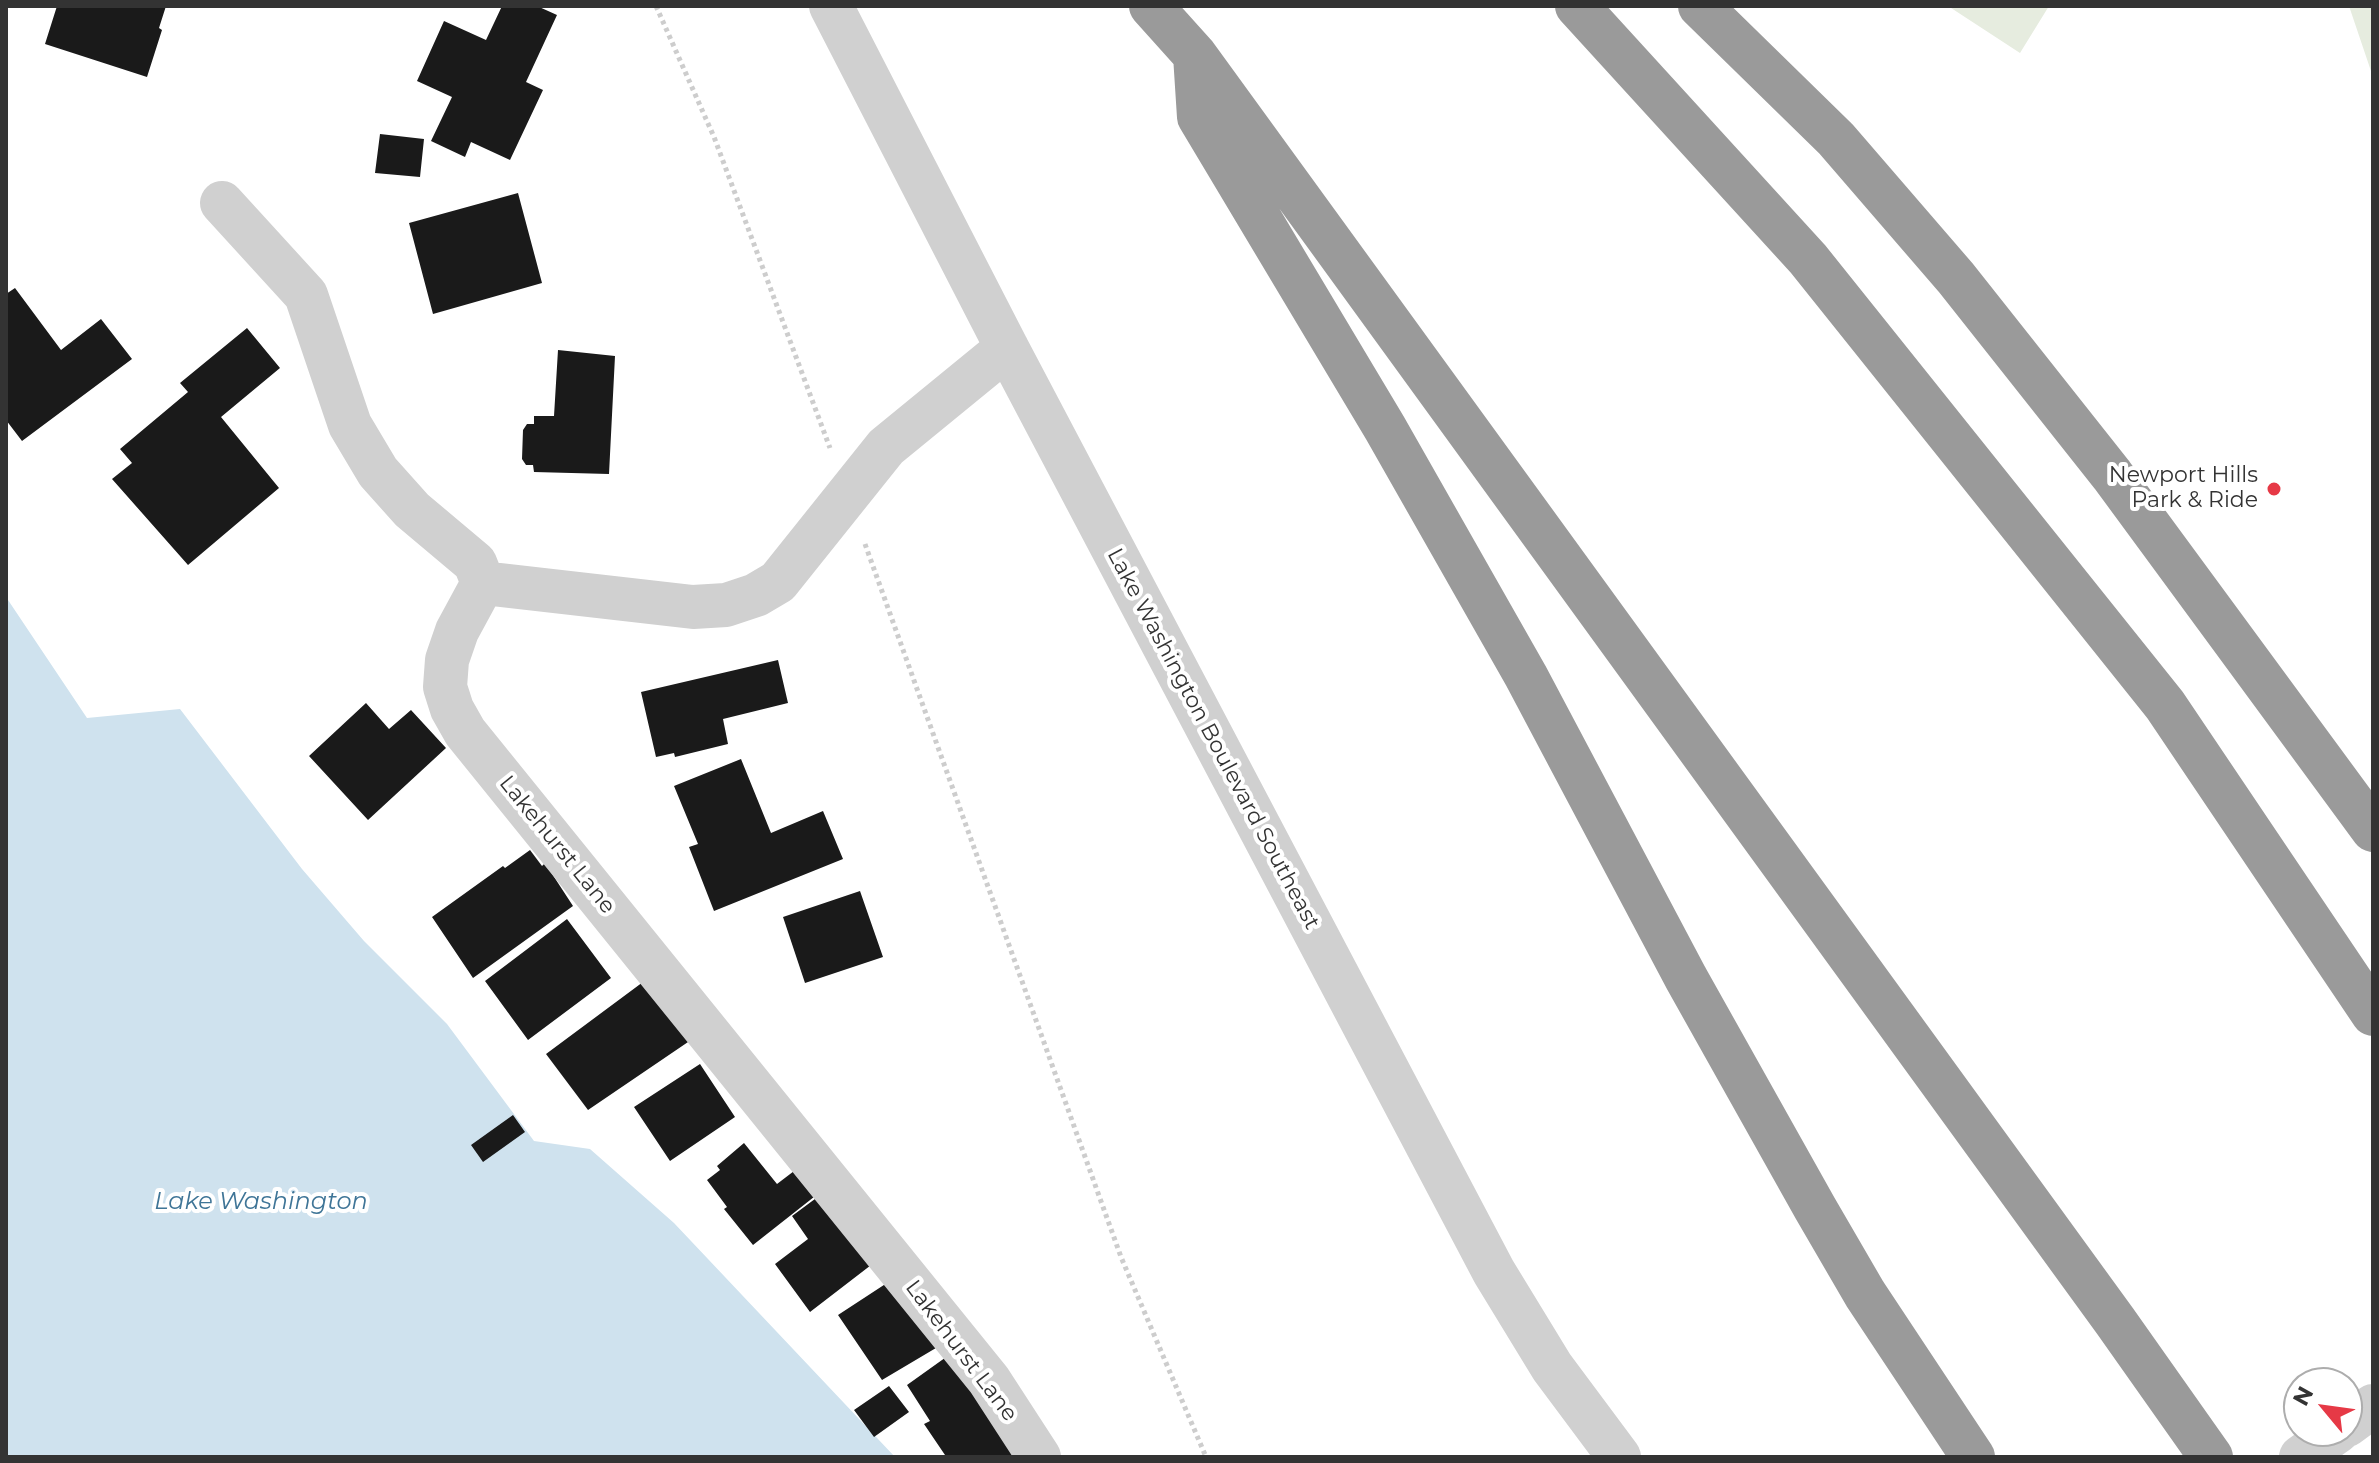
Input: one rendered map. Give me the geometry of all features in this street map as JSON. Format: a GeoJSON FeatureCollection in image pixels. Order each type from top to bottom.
{"type":"FeatureCollection","features":[{"type":"Feature","properties":{"kind":"highway"},"geometry":{"type":"LineString","coordinates":[[1151,6],[1195,55],[2211,1457]]}},
{"type":"Feature","properties":{"kind":"highway"},"geometry":{"type":"LineString","coordinates":[[1577,6],[1808,259],[2165,705],[2373,1014]]}},
{"type":"Feature","properties":{"kind":"highway"},"geometry":{"type":"LineString","coordinates":[[1700,6],[1836,139],[1956,278],[2112,475],[2373,830]]}},
{"type":"Feature","properties":{"kind":"highway"},"geometry":{"type":"LineString","coordinates":[[1195,55],[1199,117],[1385,428],[1526,676],[1686,978],[1815,1208],[1865,1294],[1973,1457]]}},
{"type":"Feature","properties":{"kind":"street","name":"Lake Washington Boulevard Southeast"},"geometry":{"type":"LineString","coordinates":[[831,6],[1007,348],[1494,1272],[1552,1367],[1619,1457]]}},
{"type":"Feature","properties":{"kind":"street"},"geometry":{"type":"LineString","coordinates":[[222,203],[306,295],[350,425],[378,472],[412,510],[475,563],[483,583],[693,607],[726,605],[756,595],[778,582],[886,447],[1007,348]]}},
{"type":"Feature","properties":{"kind":"street","name":"Lakehurst Lane"},"geometry":{"type":"LineString","coordinates":[[483,583],[457,631],[447,660],[445,687],[452,709],[465,732],[989,1380],[1039,1457]]}},
{"type":"Feature","properties":{"kind":"path"},"geometry":{"type":"LineString","coordinates":[[656,6],[714,137],[847,494],[1121,1257],[1206,1457]]}},
{"type":"Feature","properties":{"kind":"shaded area"},"geometry":{"type":"Polygon","coordinates":[[[1948,6],[2049,6],[2020,53],[1948,6]]]}},
{"type":"Feature","properties":{"kind":"shaded area"},"geometry":{"type":"Polygon","coordinates":[[[2349,6],[2373,6],[2373,77],[2349,6]]]}},
{"type":"Feature","properties":{"kind":"water","name":"Lake Washington"},"geometry":{"type":"Polygon","coordinates":[[[6,597],[87,718],[180,709],[302,869],[364,941],[447,1024],[534,1141],[590,1149],[674,1223],[895,1457],[6,1457],[6,597]]]}},
{"type":"Feature","properties":{"kind":"building"},"geometry":{"type":"Polygon","coordinates":[[[57,6],[166,6],[147,77],[45,44],[57,6]]]}},
{"type":"Feature","properties":{"kind":"building"},"geometry":{"type":"Polygon","coordinates":[[[502,6],[537,6],[557,15],[526,82],[543,90],[510,160],[471,142],[465,157],[431,141],[452,97],[417,81],[444,21],[486,40],[502,6]]]}},
{"type":"Feature","properties":{"kind":"building"},"geometry":{"type":"Polygon","coordinates":[[[380,134],[424,139],[420,177],[375,173],[380,134]]]}},
{"type":"Feature","properties":{"kind":"building"},"geometry":{"type":"Polygon","coordinates":[[[518,193],[542,283],[433,314],[409,223],[518,193]]]}},
{"type":"Feature","properties":{"kind":"building"},"geometry":{"type":"Polygon","coordinates":[[[15,288],[61,350],[101,319],[132,359],[22,441],[6,420],[6,294],[15,288]]]}},
{"type":"Feature","properties":{"kind":"building"},"geometry":{"type":"Polygon","coordinates":[[[247,328],[280,368],[221,417],[279,488],[188,565],[112,479],[132,463],[120,449],[188,392],[180,383],[247,328]]]}},
{"type":"Feature","properties":{"kind":"building"},"geometry":{"type":"Polygon","coordinates":[[[558,350],[615,356],[609,474],[534,472],[533,465],[526,465],[522,459],[523,430],[527,424],[534,424],[534,416],[554,416],[558,350]]]}},
{"type":"Feature","properties":{"kind":"building"},"geometry":{"type":"Polygon","coordinates":[[[778,660],[788,703],[723,719],[728,744],[675,757],[674,753],[656,757],[641,692],[778,660]]]}},
{"type":"Feature","properties":{"kind":"building"},"geometry":{"type":"Polygon","coordinates":[[[366,703],[389,729],[411,710],[446,748],[368,820],[309,756],[366,703]]]}},
{"type":"Feature","properties":{"kind":"building"},"geometry":{"type":"Polygon","coordinates":[[[741,759],[771,833],[823,811],[843,859],[714,911],[689,847],[698,844],[674,786],[741,759]]]}},
{"type":"Feature","properties":{"kind":"building"},"geometry":{"type":"Polygon","coordinates":[[[530,850],[542,866],[545,863],[573,906],[473,978],[432,917],[530,850]]]}},
{"type":"Feature","properties":{"kind":"building"},"geometry":{"type":"Polygon","coordinates":[[[860,891],[883,957],[805,983],[783,917],[860,891]]]}},
{"type":"Feature","properties":{"kind":"building"},"geometry":{"type":"Polygon","coordinates":[[[567,919],[611,978],[528,1040],[485,981],[567,919]]]}},
{"type":"Feature","properties":{"kind":"building"},"geometry":{"type":"Polygon","coordinates":[[[643,982],[691,1040],[588,1110],[546,1054],[643,982]]]}},
{"type":"Feature","properties":{"kind":"building"},"geometry":{"type":"Polygon","coordinates":[[[700,1064],[735,1117],[670,1161],[634,1107],[700,1064]]]}},
{"type":"Feature","properties":{"kind":"building"},"geometry":{"type":"Polygon","coordinates":[[[513,1115],[525,1132],[483,1162],[471,1145],[513,1115]]]}},
{"type":"Feature","properties":{"kind":"building"},"geometry":{"type":"Polygon","coordinates":[[[744,1143],[777,1184],[798,1168],[819,1193],[753,1245],[724,1209],[727,1207],[707,1180],[720,1170],[717,1166],[744,1143]]]}},
{"type":"Feature","properties":{"kind":"building"},"geometry":{"type":"Polygon","coordinates":[[[823,1193],[875,1262],[810,1312],[775,1264],[808,1239],[792,1216],[823,1193]]]}},
{"type":"Feature","properties":{"kind":"building"},"geometry":{"type":"Polygon","coordinates":[[[890,1281],[941,1345],[882,1380],[838,1315],[890,1281]]]}},
{"type":"Feature","properties":{"kind":"building"},"geometry":{"type":"Polygon","coordinates":[[[949,1355],[1023,1457],[941,1457],[945,1455],[924,1424],[930,1421],[907,1385],[949,1355]]]}},
{"type":"Feature","properties":{"kind":"building"},"geometry":{"type":"Polygon","coordinates":[[[889,1386],[909,1412],[874,1437],[854,1410],[889,1386]]]}},
{"type":"Feature","properties":{"kind":"place","name":"Newport Hills Park & Ride"},"geometry":{"type":"Point","coordinates":[2274,489]}}]}
